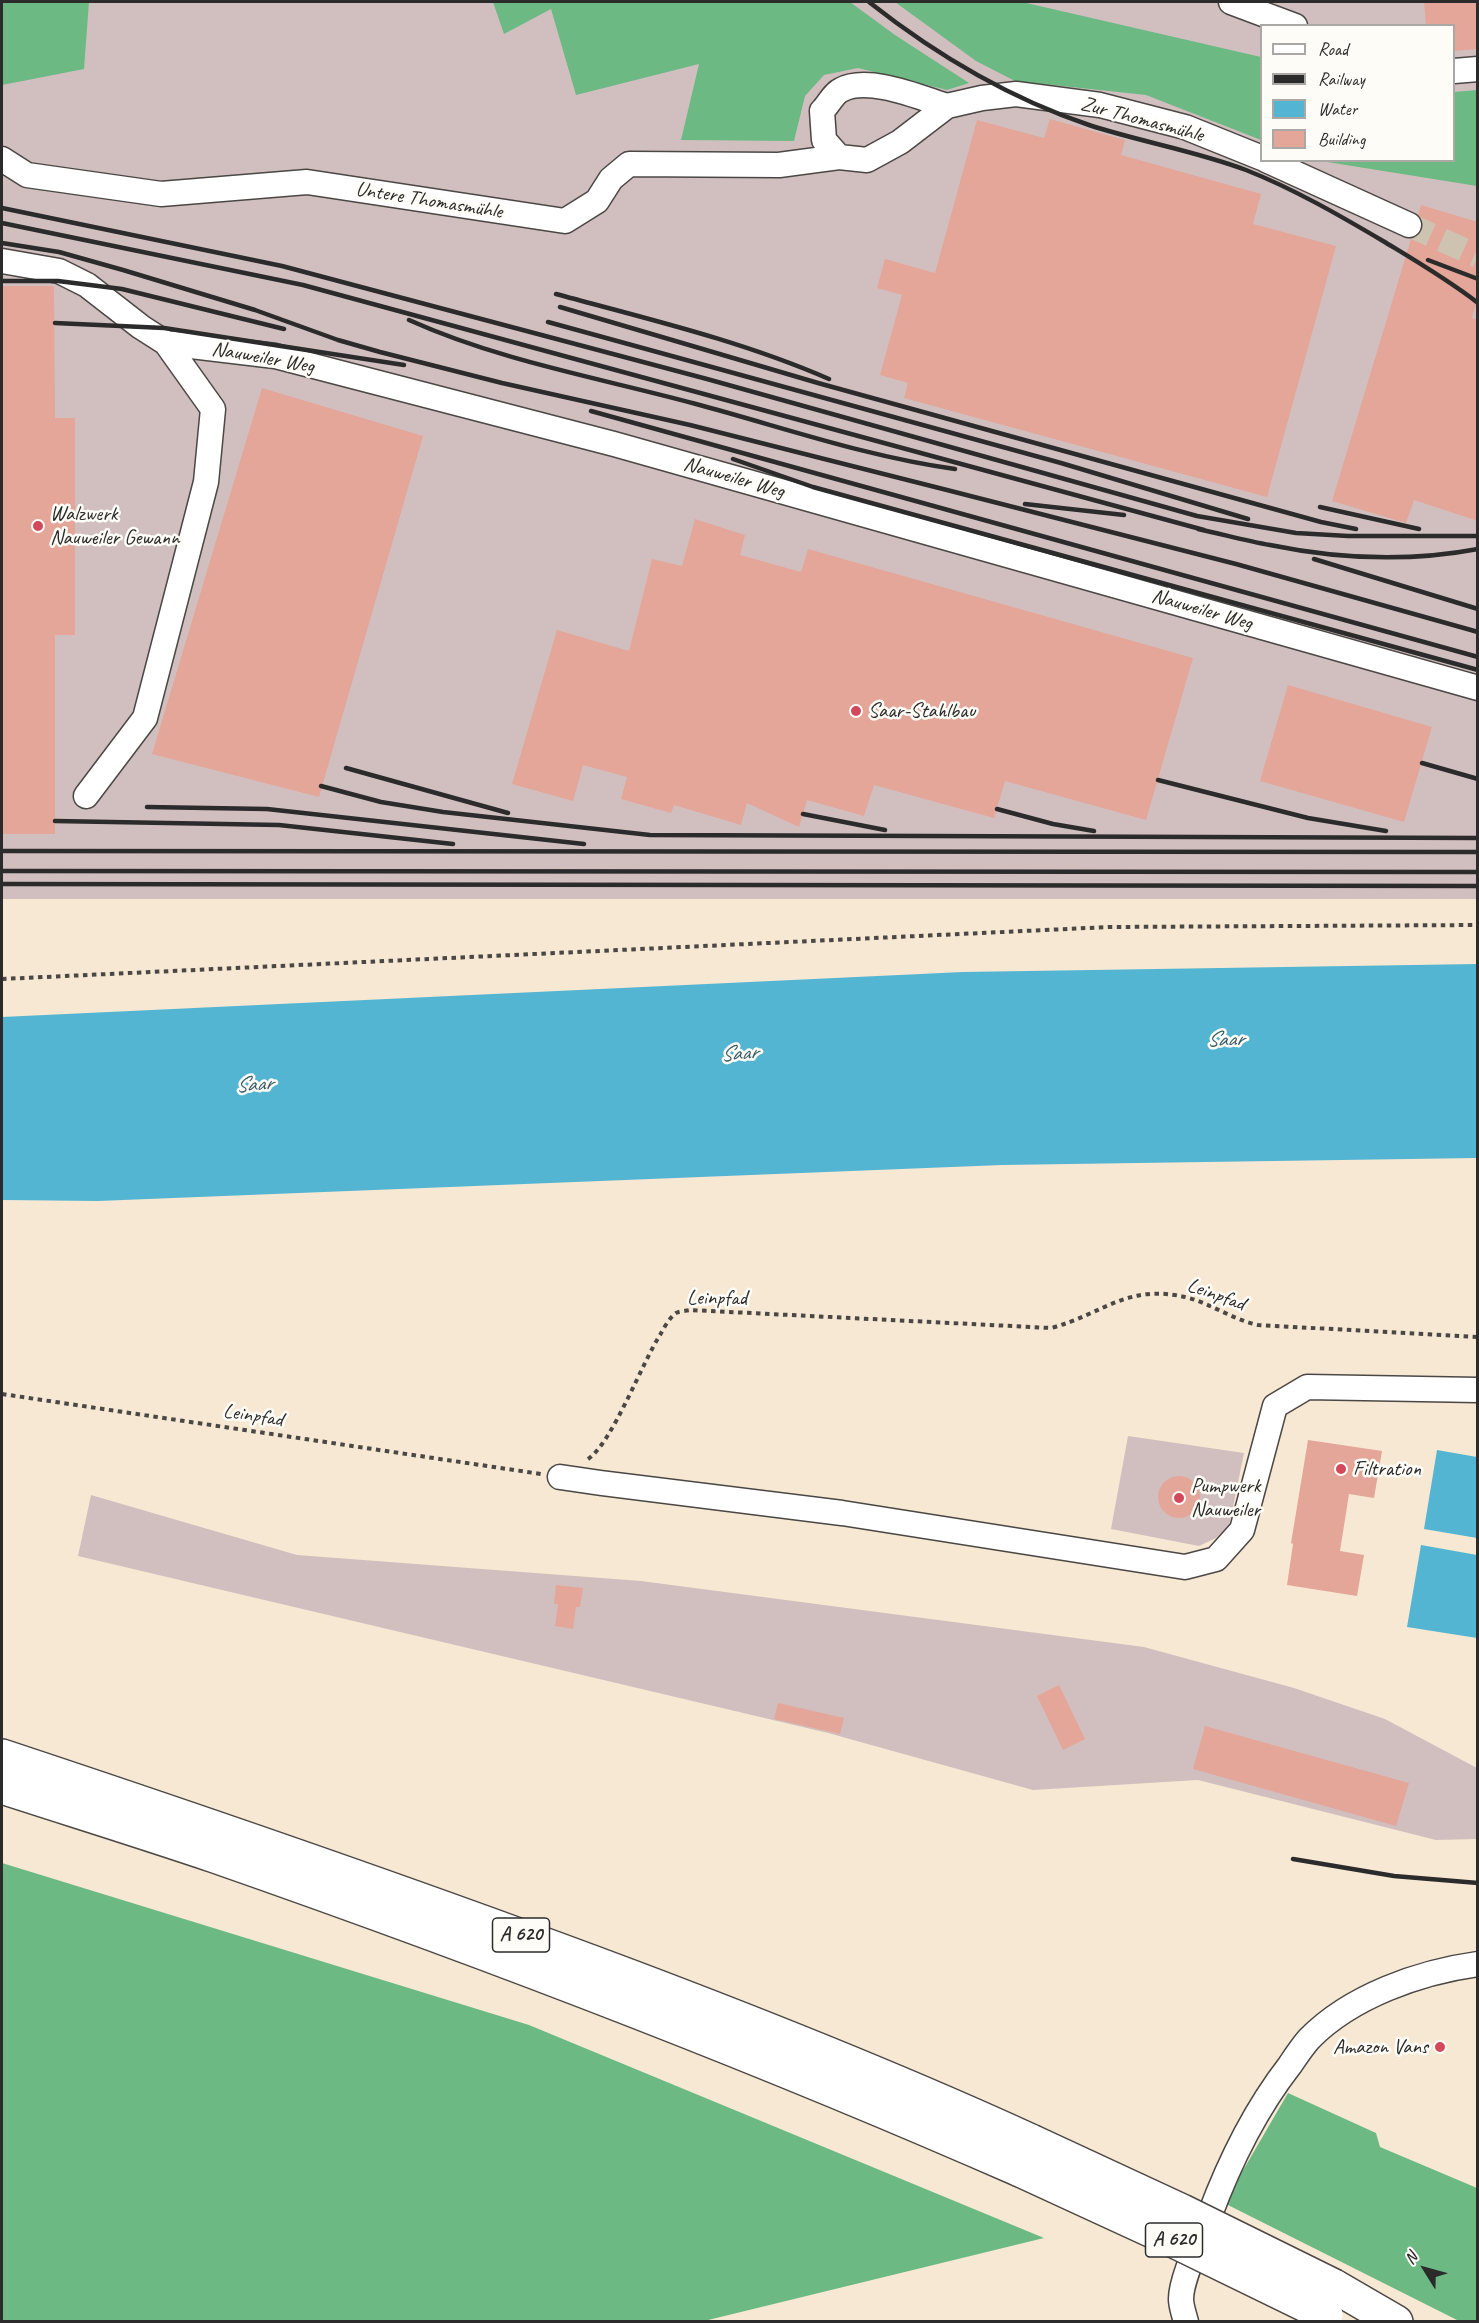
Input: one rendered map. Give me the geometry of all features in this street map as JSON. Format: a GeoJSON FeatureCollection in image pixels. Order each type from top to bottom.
{"type":"FeatureCollection","features":[{"type":"Feature","properties":{"kind":"highway","name":"A 620"},"geometry":{"type":"LineString","coordinates":[[2,1756],[223,1830],[511,1932],[719,2010],[934,2096],[1025,2156]]}},
{"type":"Feature","properties":{"kind":"highway","name":"A 620"},"geometry":{"type":"LineString","coordinates":[[2,1787],[214,1856],[488,1955],[709,2040],[915,2124],[1025,2156],[1182,2211],[1332,2307],[1395,2322]]}},
{"type":"Feature","properties":{"kind":"street"},"geometry":{"type":"LineString","coordinates":[[1231,2],[1290,24]]}},
{"type":"Feature","properties":{"kind":"street"},"geometry":{"type":"LineString","coordinates":[[1455,71],[1478,69]]}},
{"type":"Feature","properties":{"kind":"street"},"geometry":{"type":"LineString","coordinates":[[839,157],[824,140],[822,111],[841,90],[862,85],[890,88],[947,106]]}},
{"type":"Feature","properties":{"kind":"street","name":"Zur Thomasmühle"},"geometry":{"type":"LineString","coordinates":[[947,106],[982,98],[1016,94],[1100,105],[1185,128],[1260,158]]}},
{"type":"Feature","properties":{"kind":"street","name":"Untere Thomasmühle"},"geometry":{"type":"LineString","coordinates":[[2,159],[27,175],[161,194],[307,182],[565,221],[597,201],[611,179],[629,164],[779,165],[839,157],[867,160],[900,142],[947,106]]}},
{"type":"Feature","properties":{"kind":"street"},"geometry":{"type":"LineString","coordinates":[[1270,162],[1408,225]]}},
{"type":"Feature","properties":{"kind":"street","name":"Nauweiler Weg"},"geometry":{"type":"LineString","coordinates":[[2,261],[59,271],[87,285],[141,327],[166,343],[275,356],[591,438],[1478,688]]}},
{"type":"Feature","properties":{"kind":"street"},"geometry":{"type":"LineString","coordinates":[[87,796],[145,718],[206,482],[213,409],[166,343]]}},
{"type":"Feature","properties":{"kind":"street"},"geometry":{"type":"LineString","coordinates":[[560,1477],[842,1513],[1185,1567],[1216,1559],[1242,1530],[1275,1406],[1307,1387],[1478,1390]]}},
{"type":"Feature","properties":{"kind":"street"},"geometry":{"type":"LineString","coordinates":[[1186,2322],[1181,2299],[1187,2276],[1220,2186],[1250,2127],[1277,2082],[1310,2039],[1349,2008],[1392,1986],[1445,1969],[1478,1965]]}},
{"type":"Feature","properties":{"kind":"path"},"geometry":{"type":"LineString","coordinates":[[2,979],[1109,927],[1478,924]]}},
{"type":"Feature","properties":{"kind":"path","name":"Leinpfad"},"geometry":{"type":"LineString","coordinates":[[2,1394],[560,1477],[593,1455],[611,1428],[668,1322],[677,1313],[690,1310],[1051,1328],[1074,1323],[1111,1303],[1152,1294],[1191,1299],[1239,1321],[1258,1325],[1478,1337]]}},
{"type":"Feature","properties":{"kind":"shaded area"},"geometry":{"type":"Polygon","coordinates":[[[2,2],[1477,2],[1477,899],[2,899],[2,2]]]}},
{"type":"Feature","properties":{"kind":"shaded area","name":"Pumpwerk Nauweiler"},"geometry":{"type":"Polygon","coordinates":[[[1128,1436],[1244,1453],[1229,1526],[1216,1538],[1199,1546],[1111,1529],[1128,1436]]]}},
{"type":"Feature","properties":{"kind":"shaded area"},"geometry":{"type":"Polygon","coordinates":[[[91,1495],[297,1555],[641,1581],[1144,1647],[1294,1688],[1385,1719],[1477,1768],[1477,1839],[1436,1840],[1198,1780],[1033,1790],[828,1733],[78,1556],[91,1495]]]}},
{"type":"Feature","properties":{"kind":"green space"},"geometry":{"type":"Polygon","coordinates":[[[2,2],[89,2],[84,69],[2,85],[2,2]]]}},
{"type":"Feature","properties":{"kind":"green space"},"geometry":{"type":"Polygon","coordinates":[[[493,2],[850,2],[895,35],[969,83],[947,90],[858,68],[824,75],[805,96],[794,141],[681,140],[699,64],[576,95],[551,9],[504,34],[493,2]]]}},
{"type":"Feature","properties":{"kind":"green space"},"geometry":{"type":"Polygon","coordinates":[[[895,2],[1022,2],[1260,57],[1260,140],[1146,95],[1015,81],[976,61],[895,2]]]}},
{"type":"Feature","properties":{"kind":"green space"},"geometry":{"type":"Polygon","coordinates":[[[1477,90],[1477,186],[1327,162],[1455,162],[1455,92],[1477,90]]]}},
{"type":"Feature","properties":{"kind":"green space"},"geometry":{"type":"Polygon","coordinates":[[[2,1863],[529,2025],[1044,2238],[704,2321],[2,2321],[2,1863]]]}},
{"type":"Feature","properties":{"kind":"green space"},"geometry":{"type":"Polygon","coordinates":[[[1288,2093],[1376,2133],[1380,2147],[1477,2188],[1477,2321],[1459,2321],[1224,2203],[1288,2093]]]}},
{"type":"Feature","properties":{"kind":"water","name":"Saar"},"geometry":{"type":"Polygon","coordinates":[[[1477,964],[1477,1158],[1002,1165],[98,1201],[2,1200],[2,1017],[963,972],[1477,964]]]}},
{"type":"Feature","properties":{"kind":"water"},"geometry":{"type":"Polygon","coordinates":[[[1437,1450],[1477,1457],[1477,1538],[1424,1529],[1437,1450]]]}},
{"type":"Feature","properties":{"kind":"water"},"geometry":{"type":"Polygon","coordinates":[[[1421,1545],[1477,1555],[1477,1638],[1407,1627],[1421,1545]]]}},
{"type":"Feature","properties":{"kind":"building"},"geometry":{"type":"Polygon","coordinates":[[[1424,2],[1478,2],[1478,49],[1455,51],[1455,24],[1426,24],[1424,2]]]}},
{"type":"Feature","properties":{"kind":"building"},"geometry":{"type":"Polygon","coordinates":[[[1050,119],[1125,140],[1121,155],[1261,194],[1253,224],[1336,246],[1267,497],[904,398],[908,383],[880,375],[902,295],[877,288],[885,259],[935,273],[977,120],[1044,138],[1050,119]]]}},
{"type":"Feature","properties":{"kind":"building"},"geometry":{"type":"Polygon","coordinates":[[[1421,205],[1478,222],[1478,297],[1472,318],[1478,320],[1478,521],[1414,500],[1406,523],[1332,501],[1411,239],[1418,236],[1422,230],[1423,223],[1418,215],[1421,205]]]}},
{"type":"Feature","properties":{"kind":"building","name":"Walzwerk Nauweiler Gewann"},"geometry":{"type":"Polygon","coordinates":[[[2,286],[54,286],[55,418],[75,418],[75,635],[55,635],[55,834],[2,834],[2,286]]]}},
{"type":"Feature","properties":{"kind":"building"},"geometry":{"type":"Polygon","coordinates":[[[262,388],[423,436],[319,797],[152,754],[262,388]]]}},
{"type":"Feature","properties":{"kind":"building","name":"Saar-Stahlbau"},"geometry":{"type":"Polygon","coordinates":[[[695,519],[745,535],[740,555],[801,572],[808,549],[1193,658],[1146,820],[1005,781],[994,818],[874,785],[864,816],[807,800],[799,827],[747,803],[741,825],[674,805],[671,813],[621,799],[627,777],[583,765],[573,801],[512,784],[557,630],[629,651],[652,559],[682,566],[695,519]]]}},
{"type":"Feature","properties":{"kind":"building"},"geometry":{"type":"Polygon","coordinates":[[[1288,685],[1432,727],[1404,822],[1260,781],[1288,685]]]}},
{"type":"Feature","properties":{"kind":"building"},"geometry":{"type":"Polygon","coordinates":[[[1308,1440],[1382,1451],[1374,1498],[1349,1494],[1340,1551],[1364,1555],[1357,1596],[1287,1585],[1293,1544],[1291,1543],[1308,1440]]]}},
{"type":"Feature","properties":{"kind":"building","name":"Pumpwerk Nauweiler"},"geometry":{"type":"Polygon","coordinates":[[[1179,1476],[1187,1477],[1194,1482],[1199,1489],[1199,1505],[1194,1512],[1187,1517],[1179,1518],[1171,1517],[1164,1512],[1159,1505],[1158,1497],[1159,1489],[1164,1482],[1171,1477],[1179,1476]]]}},
{"type":"Feature","properties":{"kind":"building"},"geometry":{"type":"Polygon","coordinates":[[[556,1585],[583,1588],[580,1607],[576,1607],[573,1629],[555,1626],[558,1604],[554,1604],[556,1585]]]}},
{"type":"Feature","properties":{"kind":"building"},"geometry":{"type":"Polygon","coordinates":[[[1059,1685],[1085,1739],[1063,1750],[1037,1696],[1059,1685]]]}},
{"type":"Feature","properties":{"kind":"building"},"geometry":{"type":"Polygon","coordinates":[[[778,1703],[844,1718],[840,1734],[774,1719],[778,1703]]]}},
{"type":"Feature","properties":{"kind":"building"},"geometry":{"type":"Polygon","coordinates":[[[1205,1726],[1409,1783],[1396,1826],[1193,1769],[1205,1726]]]}},
{"type":"Feature","properties":{"kind":"tunnel"},"geometry":{"type":"LineString","coordinates":[[1409,225],[1478,256]]}},
{"type":"Feature","properties":{"kind":"railway"},"geometry":{"type":"LineString","coordinates":[[869,2],[947,57],[1030,102],[1089,125],[1227,163],[1299,194],[1407,256],[1478,303]]}},
{"type":"Feature","properties":{"kind":"railway"},"geometry":{"type":"LineString","coordinates":[[2,208],[282,266],[707,379],[1197,516],[1296,533],[1348,536],[1478,536]]}},
{"type":"Feature","properties":{"kind":"railway"},"geometry":{"type":"LineString","coordinates":[[2,223],[303,285],[1204,530]]}},
{"type":"Feature","properties":{"kind":"railway"},"geometry":{"type":"LineString","coordinates":[[2,243],[59,252],[123,270],[255,310],[338,340],[380,352],[502,383],[690,425],[943,489],[1236,564],[1478,632]]}},
{"type":"Feature","properties":{"kind":"railway"},"geometry":{"type":"LineString","coordinates":[[1428,260],[1478,279]]}},
{"type":"Feature","properties":{"kind":"railway"},"geometry":{"type":"LineString","coordinates":[[2,281],[58,281],[122,289],[284,329]]}},
{"type":"Feature","properties":{"kind":"railway"},"geometry":{"type":"LineString","coordinates":[[556,294],[729,342],[829,379]]}},
{"type":"Feature","properties":{"kind":"railway"},"geometry":{"type":"LineString","coordinates":[[560,307],[818,383],[1321,522],[1356,529]]}},
{"type":"Feature","properties":{"kind":"railway"},"geometry":{"type":"LineString","coordinates":[[409,320],[514,358],[696,404],[825,441],[922,464],[955,469]]}},
{"type":"Feature","properties":{"kind":"railway"},"geometry":{"type":"LineString","coordinates":[[548,322],[1061,463],[1248,519]]}},
{"type":"Feature","properties":{"kind":"railway"},"geometry":{"type":"LineString","coordinates":[[55,323],[164,328],[404,365]]}},
{"type":"Feature","properties":{"kind":"railway"},"geometry":{"type":"LineString","coordinates":[[591,411],[1478,657]]}},
{"type":"Feature","properties":{"kind":"railway"},"geometry":{"type":"LineString","coordinates":[[733,459],[813,487],[1478,670]]}},
{"type":"Feature","properties":{"kind":"railway"},"geometry":{"type":"LineString","coordinates":[[1025,504],[1124,515]]}},
{"type":"Feature","properties":{"kind":"railway"},"geometry":{"type":"LineString","coordinates":[[1320,507],[1419,529]]}},
{"type":"Feature","properties":{"kind":"railway"},"geometry":{"type":"LineString","coordinates":[[1198,529],[1296,550],[1348,556],[1426,556],[1478,549]]}},
{"type":"Feature","properties":{"kind":"railway"},"geometry":{"type":"LineString","coordinates":[[1314,559],[1478,609]]}},
{"type":"Feature","properties":{"kind":"railway"},"geometry":{"type":"LineString","coordinates":[[1422,763],[1478,779]]}},
{"type":"Feature","properties":{"kind":"railway"},"geometry":{"type":"LineString","coordinates":[[346,768],[508,813]]}},
{"type":"Feature","properties":{"kind":"railway"},"geometry":{"type":"LineString","coordinates":[[1158,780],[1308,818],[1386,831]]}},
{"type":"Feature","properties":{"kind":"railway"},"geometry":{"type":"LineString","coordinates":[[321,786],[381,802],[443,812],[650,835],[1478,838]]}},
{"type":"Feature","properties":{"kind":"railway"},"geometry":{"type":"LineString","coordinates":[[147,807],[267,809],[584,844]]}},
{"type":"Feature","properties":{"kind":"railway"},"geometry":{"type":"LineString","coordinates":[[997,809],[1053,824],[1094,831]]}},
{"type":"Feature","properties":{"kind":"railway"},"geometry":{"type":"LineString","coordinates":[[803,814],[885,830]]}},
{"type":"Feature","properties":{"kind":"railway"},"geometry":{"type":"LineString","coordinates":[[55,821],[279,825],[453,844]]}},
{"type":"Feature","properties":{"kind":"railway"},"geometry":{"type":"LineString","coordinates":[[2,851],[1478,852]]}},
{"type":"Feature","properties":{"kind":"railway"},"geometry":{"type":"LineString","coordinates":[[2,871],[1478,872]]}},
{"type":"Feature","properties":{"kind":"railway"},"geometry":{"type":"LineString","coordinates":[[2,884],[1478,886]]}},
{"type":"Feature","properties":{"kind":"railway"},"geometry":{"type":"LineString","coordinates":[[1293,1859],[1394,1876],[1478,1883]]}},
{"type":"Feature","properties":{"kind":"place","name":"Walzwerk Nauweiler Gewann"},"geometry":{"type":"Point","coordinates":[38,526]}},
{"type":"Feature","properties":{"kind":"place","name":"Saar-Stahlbau"},"geometry":{"type":"Point","coordinates":[856,711]}},
{"type":"Feature","properties":{"kind":"place","name":"Filtration"},"geometry":{"type":"Point","coordinates":[1341,1469]}},
{"type":"Feature","properties":{"kind":"place","name":"Pumpwerk Nauweiler"},"geometry":{"type":"Point","coordinates":[1179,1498]}},
{"type":"Feature","properties":{"kind":"place","name":"Amazon Vans"},"geometry":{"type":"Point","coordinates":[1440,2047]}}]}
